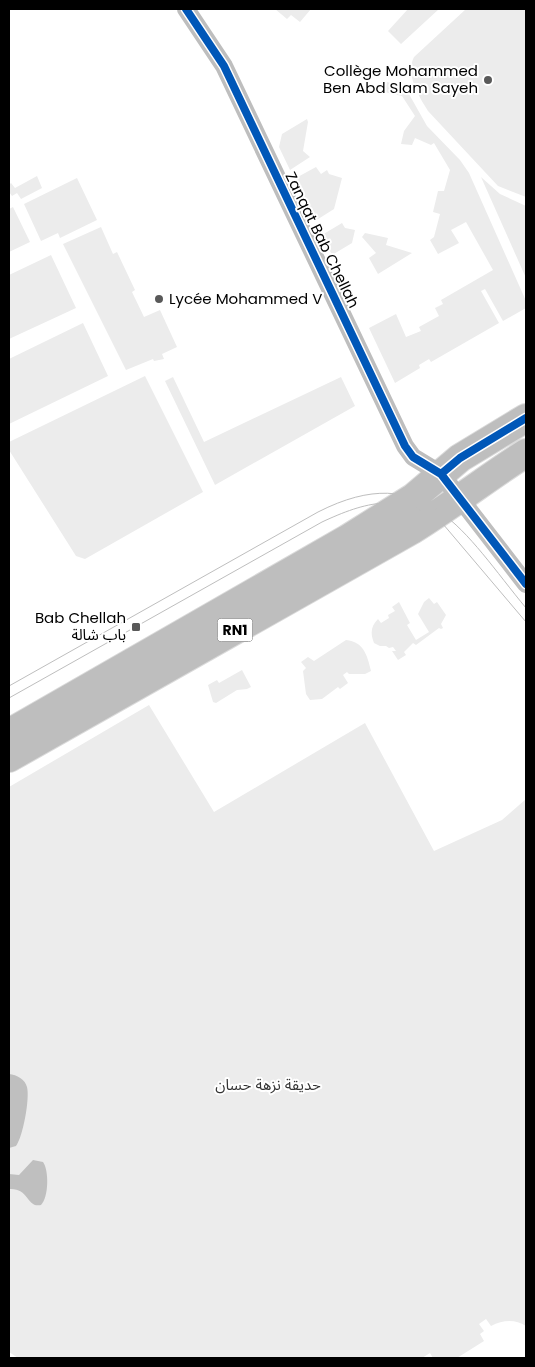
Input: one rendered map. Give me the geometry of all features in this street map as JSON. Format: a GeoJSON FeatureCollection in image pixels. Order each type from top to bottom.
{"type":"FeatureCollection","features":[{"type":"Feature","properties":{"kind":"main road","name":"RN1"},"geometry":{"type":"LineString","coordinates":[[9,733],[346,539],[408,500],[467,454],[526,418]]}},
{"type":"Feature","properties":{"kind":"main road","name":"RN1"},"geometry":{"type":"LineString","coordinates":[[9,758],[412,530],[526,454]]}},
{"type":"Feature","properties":{"kind":"street","name":"Zanqat Bab Chellah"},"geometry":{"type":"LineString","coordinates":[[186,9],[224,66],[405,446],[414,457],[441,474]]}},
{"type":"Feature","properties":{"kind":"street"},"geometry":{"type":"LineString","coordinates":[[441,474],[526,584]]}},
{"type":"Feature","properties":{"kind":"green space"},"geometry":{"type":"Polygon","coordinates":[[[275,9],[311,9],[300,22],[291,15],[287,19],[275,9]]]}},
{"type":"Feature","properties":{"kind":"green space"},"geometry":{"type":"Polygon","coordinates":[[[408,9],[439,9],[401,44],[388,31],[408,9]]]}},
{"type":"Feature","properties":{"kind":"green space"},"geometry":{"type":"Polygon","coordinates":[[[466,9],[526,9],[526,197],[498,186],[428,111],[414,85],[411,71],[414,57],[466,9]]]}},
{"type":"Feature","properties":{"kind":"green space"},"geometry":{"type":"Polygon","coordinates":[[[387,82],[405,87],[427,126],[460,160],[469,173],[526,301],[526,308],[503,321],[485,289],[481,291],[499,323],[431,362],[429,359],[419,365],[420,368],[395,383],[369,328],[396,314],[406,337],[421,331],[419,327],[439,316],[435,308],[443,304],[441,300],[493,270],[466,222],[451,230],[459,243],[438,254],[430,240],[434,237],[440,214],[433,212],[438,191],[444,191],[450,170],[434,143],[431,145],[415,138],[412,145],[401,144],[404,131],[415,116],[402,96],[384,92],[387,82]]]}},
{"type":"Feature","properties":{"kind":"green space"},"geometry":{"type":"Polygon","coordinates":[[[307,119],[303,151],[310,157],[290,170],[279,147],[282,134],[307,119]]]}},
{"type":"Feature","properties":{"kind":"green space"},"geometry":{"type":"Polygon","coordinates":[[[316,167],[321,174],[327,170],[329,174],[342,178],[334,209],[315,221],[294,179],[316,167]]]}},
{"type":"Feature","properties":{"kind":"green space"},"geometry":{"type":"Polygon","coordinates":[[[37,176],[42,188],[21,199],[17,193],[12,196],[9,192],[9,185],[11,183],[15,188],[37,176]]]}},
{"type":"Feature","properties":{"kind":"green space"},"geometry":{"type":"Polygon","coordinates":[[[481,177],[500,194],[526,206],[526,278],[481,177]]]}},
{"type":"Feature","properties":{"kind":"green space"},"geometry":{"type":"Polygon","coordinates":[[[77,178],[97,220],[60,238],[58,233],[41,241],[24,204],[77,178]]]}},
{"type":"Feature","properties":{"kind":"green space"},"geometry":{"type":"Polygon","coordinates":[[[13,207],[30,242],[9,252],[9,209],[13,207]]]}},
{"type":"Feature","properties":{"kind":"green space"},"geometry":{"type":"Polygon","coordinates":[[[342,223],[345,228],[355,230],[352,243],[332,255],[322,235],[342,223]]]}},
{"type":"Feature","properties":{"kind":"green space"},"geometry":{"type":"Polygon","coordinates":[[[101,227],[113,254],[117,252],[135,290],[132,292],[144,317],[160,310],[177,347],[162,354],[164,359],[154,361],[153,359],[126,370],[63,244],[101,227]]]}},
{"type":"Feature","properties":{"kind":"green space"},"geometry":{"type":"Polygon","coordinates":[[[365,233],[388,238],[386,245],[412,253],[378,274],[369,258],[376,253],[362,237],[365,233]]]}},
{"type":"Feature","properties":{"kind":"green space"},"geometry":{"type":"Polygon","coordinates":[[[51,255],[76,308],[9,339],[9,275],[51,255]]]}},
{"type":"Feature","properties":{"kind":"green space"},"geometry":{"type":"Polygon","coordinates":[[[83,323],[108,376],[9,424],[9,359],[83,323]]]}},
{"type":"Feature","properties":{"kind":"green space"},"geometry":{"type":"Polygon","coordinates":[[[145,376],[203,492],[85,559],[76,556],[9,450],[9,442],[145,376]]]}},
{"type":"Feature","properties":{"kind":"green space"},"geometry":{"type":"Polygon","coordinates":[[[173,377],[204,442],[341,377],[355,406],[215,485],[165,381],[173,377]]]}},
{"type":"Feature","properties":{"kind":"green space"},"geometry":{"type":"Polygon","coordinates":[[[429,598],[434,604],[437,602],[446,615],[441,624],[443,628],[439,628],[416,645],[413,643],[404,652],[406,655],[398,660],[392,651],[396,651],[393,647],[389,648],[374,643],[372,633],[374,624],[378,619],[381,623],[389,618],[388,615],[395,611],[392,607],[399,602],[410,623],[407,625],[416,640],[429,632],[418,614],[424,602],[429,598]]]}},
{"type":"Feature","properties":{"kind":"green space"},"geometry":{"type":"Polygon","coordinates":[[[346,640],[361,646],[371,671],[365,674],[349,674],[347,672],[343,675],[348,683],[340,689],[338,687],[322,699],[310,700],[306,694],[303,671],[306,668],[301,662],[308,657],[314,661],[346,640]]]}},
{"type":"Feature","properties":{"kind":"green space"},"geometry":{"type":"Polygon","coordinates":[[[242,670],[251,687],[237,690],[216,703],[213,702],[208,685],[217,680],[219,683],[242,670]]]}},
{"type":"Feature","properties":{"kind":"green space","name":"حديقة نزهة حسان"},"geometry":{"type":"Polygon","coordinates":[[[149,705],[214,812],[365,723],[434,851],[502,820],[526,799],[526,1326],[518,1322],[509,1321],[491,1326],[486,1319],[479,1324],[484,1331],[480,1334],[484,1341],[457,1358],[433,1358],[430,1353],[422,1358],[18,1358],[9,1352],[9,787],[149,705]]]}},
{"type":"Feature","properties":{"kind":"shaded area"},"geometry":{"type":"Polygon","coordinates":[[[9,1074],[18,1076],[23,1080],[28,1092],[27,1108],[19,1141],[16,1146],[9,1148],[9,1074]]]}},
{"type":"Feature","properties":{"kind":"shaded area"},"geometry":{"type":"Polygon","coordinates":[[[33,1160],[43,1162],[46,1171],[47,1190],[41,1205],[33,1204],[21,1192],[9,1189],[9,1174],[19,1175],[33,1160]]]}},
{"type":"Feature","properties":{"kind":"tram line"},"geometry":{"type":"LineString","coordinates":[[9,686],[318,512],[355,497],[387,493],[415,498],[439,511],[461,530],[483,554],[526,608]]}},
{"type":"Feature","properties":{"kind":"tram line"},"geometry":{"type":"LineString","coordinates":[[9,698],[322,522],[368,505],[383,503],[413,507],[443,524],[526,622]]}},
{"type":"Feature","properties":{"kind":"cycle path"},"geometry":{"type":"LineString","coordinates":[[186,9],[224,66],[405,446],[413,457],[441,474],[526,584]]}},
{"type":"Feature","properties":{"kind":"cycle path"},"geometry":{"type":"LineString","coordinates":[[441,474],[460,458],[526,418]]}},
{"type":"Feature","properties":{"kind":"place","name":"Collège Mohammed Ben Abd Slam Sayeh"},"geometry":{"type":"Point","coordinates":[488,80]}},
{"type":"Feature","properties":{"kind":"place","name":"Lycée Mohammed V"},"geometry":{"type":"Point","coordinates":[159,299]}},
{"type":"Feature","properties":{"kind":"place","name":"Bab Chellah باب شالة"},"geometry":{"type":"Point","coordinates":[136,627]}}]}
